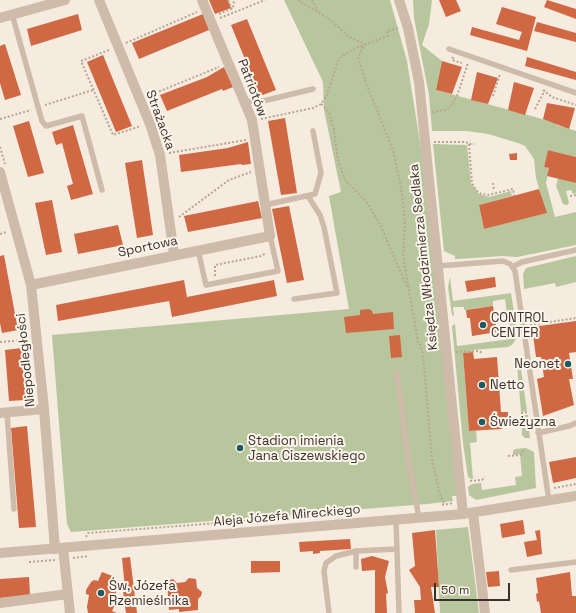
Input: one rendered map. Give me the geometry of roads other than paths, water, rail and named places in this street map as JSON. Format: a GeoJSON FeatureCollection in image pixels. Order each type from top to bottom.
{"type":"FeatureCollection","features":[{"type":"Feature","properties":{"kind":"street"},"geometry":{"type":"LineString","coordinates":[[0,18],[65,0]]}},
{"type":"Feature","properties":{"kind":"street","name":"Strażacka"},"geometry":{"type":"LineString","coordinates":[[99,0],[150,124],[160,154],[174,254]]}},
{"type":"Feature","properties":{"kind":"street","name":"Patriotów"},"geometry":{"type":"LineString","coordinates":[[202,0],[213,19],[228,63],[252,120],[270,236]]}},
{"type":"Feature","properties":{"kind":"street","name":"Księdza Włodzimierza Sedlaka"},"geometry":{"type":"LineString","coordinates":[[398,0],[408,28],[419,82],[438,266],[468,514],[485,613]]}},
{"type":"Feature","properties":{"kind":"street","name":"Niepodległości"},"geometry":{"type":"LineString","coordinates":[[0,172],[31,285],[59,548],[70,613]]}},
{"type":"Feature","properties":{"kind":"street","name":"Sportowa"},"geometry":{"type":"LineString","coordinates":[[31,285],[174,254],[270,236]]}},
{"type":"Feature","properties":{"kind":"street"},"geometry":{"type":"LineString","coordinates":[[4,413],[44,409]]}},
{"type":"Feature","properties":{"kind":"street","name":"Aleja Józefa Mireckiego"},"geometry":{"type":"LineString","coordinates":[[0,553],[468,514],[576,496]]}},
{"type":"Feature","properties":{"kind":"street"},"geometry":{"type":"LineString","coordinates":[[0,603],[68,594]]}},
{"type":"Feature","properties":{"kind":"lane"},"geometry":{"type":"LineString","coordinates":[[12,14],[42,121],[46,126],[82,116],[102,190]]}},
{"type":"Feature","properties":{"kind":"lane"},"geometry":{"type":"LineString","coordinates":[[449,50],[576,92]]}},
{"type":"Feature","properties":{"kind":"lane"},"geometry":{"type":"LineString","coordinates":[[244,101],[263,101],[313,89]]}},
{"type":"Feature","properties":{"kind":"lane"},"geometry":{"type":"LineString","coordinates":[[265,205],[315,194],[321,173],[314,131]]}},
{"type":"Feature","properties":{"kind":"lane"},"geometry":{"type":"LineString","coordinates":[[294,299],[337,293],[322,221],[308,196]]}},
{"type":"Feature","properties":{"kind":"lane"},"geometry":{"type":"LineString","coordinates":[[198,250],[206,285],[278,271],[270,236]]}},
{"type":"Feature","properties":{"kind":"lane"},"geometry":{"type":"LineString","coordinates":[[512,267],[522,262],[576,250]]}},
{"type":"Feature","properties":{"kind":"lane"},"geometry":{"type":"LineString","coordinates":[[438,266],[496,261],[507,263],[512,267],[518,286],[549,501]]}},
{"type":"Feature","properties":{"kind":"lane"},"geometry":{"type":"LineString","coordinates":[[397,372],[408,459],[419,518]]}},
{"type":"Feature","properties":{"kind":"lane"},"geometry":{"type":"LineString","coordinates":[[4,413],[14,509]]}},
{"type":"Feature","properties":{"kind":"lane"},"geometry":{"type":"LineString","coordinates":[[538,433],[576,423]]}},
{"type":"Feature","properties":{"kind":"lane"},"geometry":{"type":"LineString","coordinates":[[396,520],[399,613]]}},
{"type":"Feature","properties":{"kind":"lane"},"geometry":{"type":"LineString","coordinates":[[329,613],[324,571],[326,563],[336,556],[356,551],[397,549]]}},
{"type":"Feature","properties":{"kind":"lane"},"geometry":{"type":"LineString","coordinates":[[356,551],[356,566]]}},
{"type":"Feature","properties":{"kind":"lane"},"geometry":{"type":"LineString","coordinates":[[511,570],[576,562]]}},
{"type":"Feature","properties":{"kind":"place","name":"CONTROL CENTER"},"geometry":{"type":"Point","coordinates":[483,325]}},
{"type":"Feature","properties":{"kind":"place","name":"Neonet"},"geometry":{"type":"Point","coordinates":[568,364]}},
{"type":"Feature","properties":{"kind":"place","name":"Netto"},"geometry":{"type":"Point","coordinates":[482,385]}},
{"type":"Feature","properties":{"kind":"place","name":"Świeżyzna"},"geometry":{"type":"Point","coordinates":[482,422]}},
{"type":"Feature","properties":{"kind":"place","name":"Stadion imienia Jana Ciszewskiego"},"geometry":{"type":"Point","coordinates":[240,448]}},
{"type":"Feature","properties":{"kind":"place","name":"Św, Józefa Rzemieślnika"},"geometry":{"type":"Point","coordinates":[101,593]}}]}
